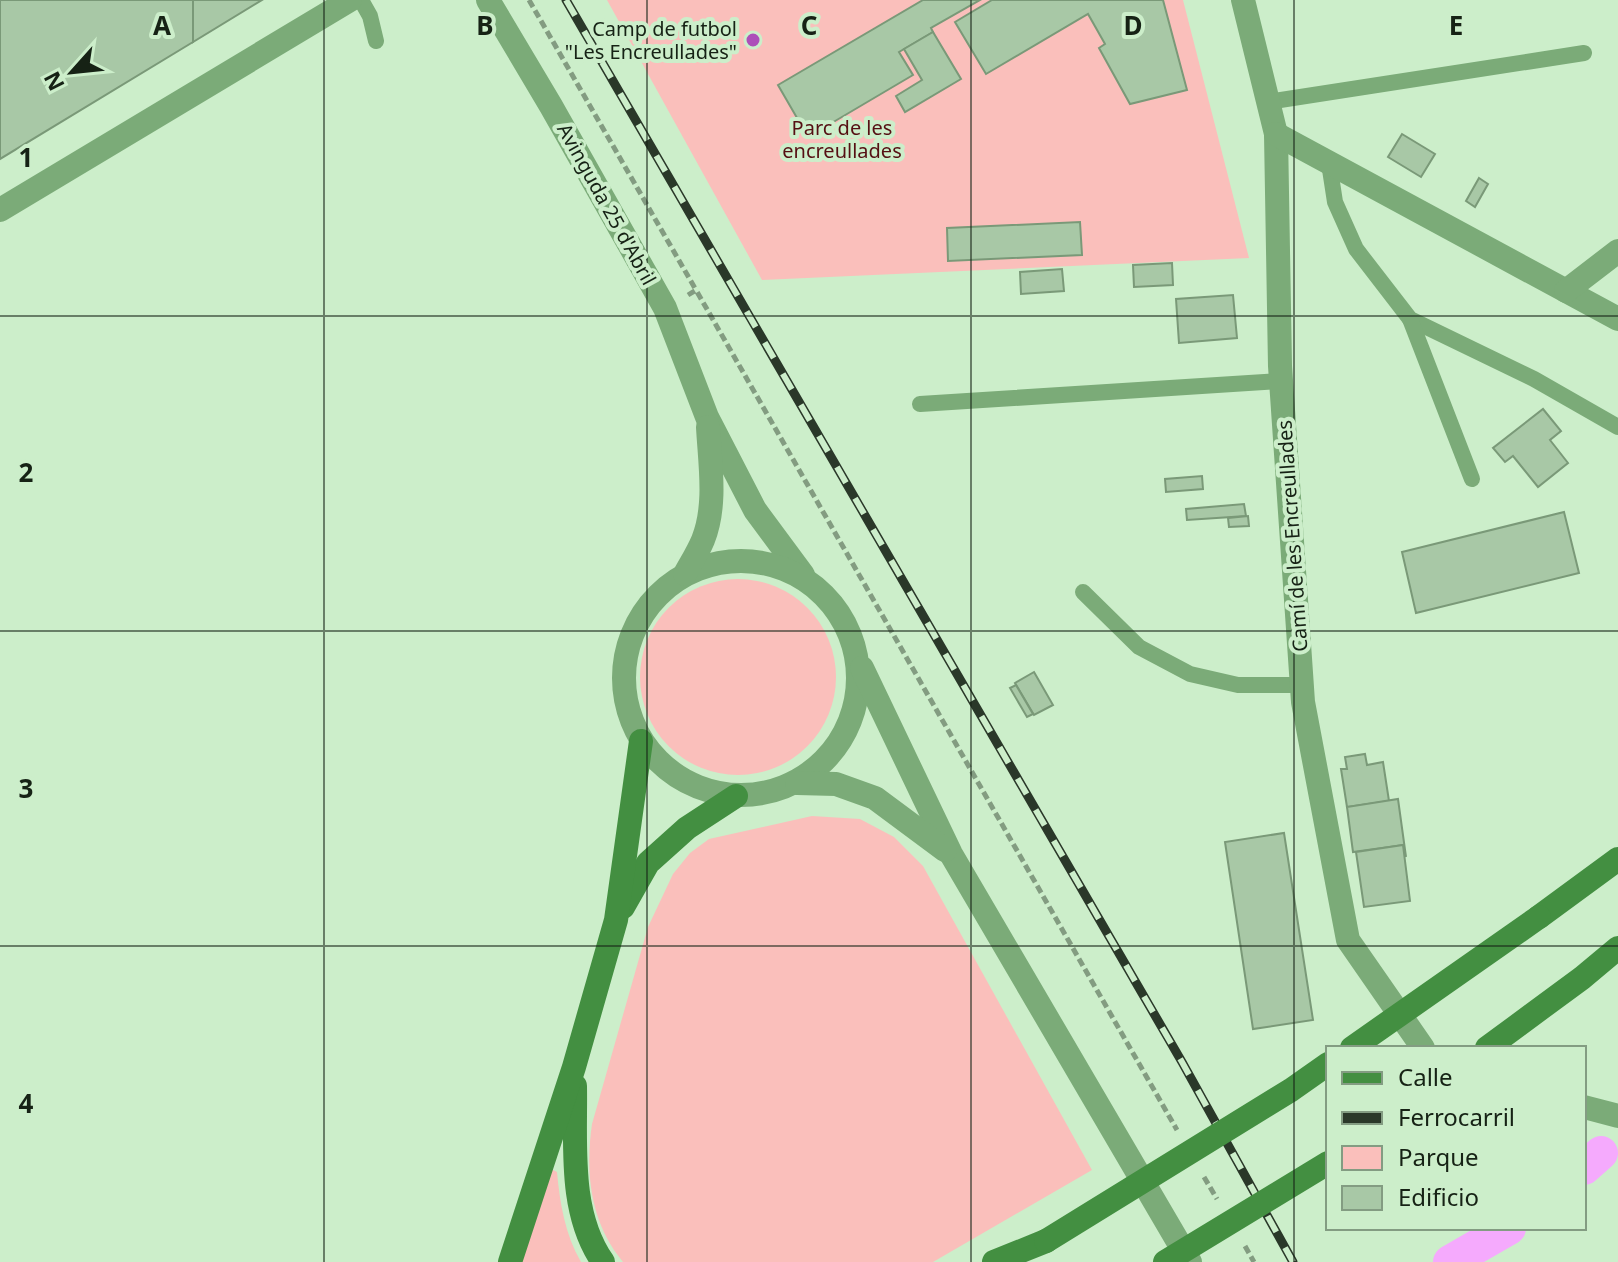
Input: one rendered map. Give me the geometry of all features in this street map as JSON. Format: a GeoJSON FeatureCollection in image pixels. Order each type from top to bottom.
{"type":"FeatureCollection","features":[{"type":"Feature","properties":{"kind":"main road"},"geometry":{"type":"LineString","coordinates":[[510,1262],[574,1067],[616,920],[641,741]]}},
{"type":"Feature","properties":{"kind":"main road"},"geometry":{"type":"LineString","coordinates":[[616,920],[648,863],[687,828],[736,796]]}},
{"type":"Feature","properties":{"kind":"main road"},"geometry":{"type":"LineString","coordinates":[[1355,1046],[1618,859]]}},
{"type":"Feature","properties":{"kind":"main road"},"geometry":{"type":"LineString","coordinates":[[1490,1046],[1618,948]]}},
{"type":"Feature","properties":{"kind":"main road"},"geometry":{"type":"LineString","coordinates":[[1014,1262],[1326,1065]]}},
{"type":"Feature","properties":{"kind":"main road"},"geometry":{"type":"LineString","coordinates":[[574,1067],[577,1181],[586,1231],[603,1262]]}},
{"type":"Feature","properties":{"kind":"main road"},"geometry":{"type":"LineString","coordinates":[[1165,1262],[1326,1164]]}},
{"type":"Feature","properties":{"kind":"main road"},"geometry":{"type":"LineString","coordinates":[[994,1262],[1046,1241]]}},
{"type":"Feature","properties":{"kind":"street"},"geometry":{"type":"LineString","coordinates":[[0,210],[350,0]]}},
{"type":"Feature","properties":{"kind":"street","name":"Avinguda 25 d'Abril"},"geometry":{"type":"LineString","coordinates":[[487,0],[665,308],[707,417],[755,510],[805,578]]}},
{"type":"Feature","properties":{"kind":"street","name":"Camí de les Encreullades"},"geometry":{"type":"LineString","coordinates":[[1243,0],[1276,134],[1281,381],[1302,685],[1348,940],[1422,1046]]}},
{"type":"Feature","properties":{"kind":"street"},"geometry":{"type":"LineString","coordinates":[[1276,134],[1618,319]]}},
{"type":"Feature","properties":{"kind":"street"},"geometry":{"type":"LineString","coordinates":[[1566,291],[1618,251]]}},
{"type":"Feature","properties":{"kind":"street","name":"Avinguda 25 d'Abril"},"geometry":{"type":"LineString","coordinates":[[685,574],[703,539],[712,496],[707,417]]}},
{"type":"Feature","properties":{"kind":"street"},"geometry":{"type":"LineString","coordinates":[[858,659],[858,695],[847,731],[826,761],[797,783],[767,794],[736,796],[699,788],[666,769],[641,741],[627,705],[624,667],[633,629],[655,597],[685,574],[714,562],[745,560],[776,565],[805,578],[830,600],[848,627],[858,659],[900,752],[951,854],[1190,1262]]}},
{"type":"Feature","properties":{"kind":"street"},"geometry":{"type":"LineString","coordinates":[[797,783],[836,784],[875,798],[951,854]]}},
{"type":"Feature","properties":{"kind":"street"},"geometry":{"type":"LineString","coordinates":[[1586,1108],[1618,1116]]}},
{"type":"Feature","properties":{"kind":"lane"},"geometry":{"type":"LineString","coordinates":[[361,0],[370,16],[376,41]]}},
{"type":"Feature","properties":{"kind":"lane"},"geometry":{"type":"LineString","coordinates":[[1268,102],[1584,53]]}},
{"type":"Feature","properties":{"kind":"lane"},"geometry":{"type":"LineString","coordinates":[[1329,163],[1335,202],[1356,249],[1410,319],[1472,479]]}},
{"type":"Feature","properties":{"kind":"lane"},"geometry":{"type":"LineString","coordinates":[[1410,319],[1534,379],[1618,427]]}},
{"type":"Feature","properties":{"kind":"lane"},"geometry":{"type":"LineString","coordinates":[[920,404],[1281,381]]}},
{"type":"Feature","properties":{"kind":"lane"},"geometry":{"type":"LineString","coordinates":[[1083,592],[1139,647],[1190,674],[1238,685],[1302,685]]}},
{"type":"Feature","properties":{"kind":"path"},"geometry":{"type":"LineString","coordinates":[[529,0],[1182,1139]]}},
{"type":"Feature","properties":{"kind":"path"},"geometry":{"type":"LineString","coordinates":[[665,308],[696,290]]}},
{"type":"Feature","properties":{"kind":"path"},"geometry":{"type":"LineString","coordinates":[[1198,1166],[1222,1207]]}},
{"type":"Feature","properties":{"kind":"path"},"geometry":{"type":"LineString","coordinates":[[1238,1235],[1254,1262]]}},
{"type":"Feature","properties":{"kind":"green space","name":"Parc de les encreullades"},"geometry":{"type":"Polygon","coordinates":[[[607,0],[1183,0],[1249,258],[762,280],[607,0]]]}},
{"type":"Feature","properties":{"kind":"green space"},"geometry":{"type":"Polygon","coordinates":[[[738,579],[775,587],[807,608],[828,640],[836,677],[828,714],[807,746],[775,767],[738,775],[701,767],[669,746],[648,714],[640,677],[648,640],[669,608],[701,587],[738,579]]]}},
{"type":"Feature","properties":{"kind":"green space"},"geometry":{"type":"Polygon","coordinates":[[[812,816],[860,819],[894,837],[923,866],[1092,1170],[933,1262],[623,1262],[603,1231],[592,1196],[590,1142],[592,1124],[648,927],[673,874],[690,853],[709,839],[812,816]]]}},
{"type":"Feature","properties":{"kind":"green space"},"geometry":{"type":"Polygon","coordinates":[[[549,1168],[557,1172],[564,1218],[581,1262],[520,1262],[549,1168]]]}},
{"type":"Feature","properties":{"kind":"building"},"geometry":{"type":"Polygon","coordinates":[[[0,0],[193,0],[193,42],[0,159],[0,0]]]}},
{"type":"Feature","properties":{"kind":"building"},"geometry":{"type":"Polygon","coordinates":[[[193,0],[262,0],[193,42],[193,0]]]}},
{"type":"Feature","properties":{"kind":"building"},"geometry":{"type":"Polygon","coordinates":[[[923,0],[980,0],[931,28],[933,32],[899,52],[913,75],[808,137],[778,85],[923,0]]]}},
{"type":"Feature","properties":{"kind":"building"},"geometry":{"type":"Polygon","coordinates":[[[992,0],[1163,0],[1187,90],[1130,104],[1099,48],[1105,44],[1088,14],[986,74],[955,22],[992,0]]]}},
{"type":"Feature","properties":{"kind":"building"},"geometry":{"type":"Polygon","coordinates":[[[933,32],[961,79],[905,112],[896,96],[922,80],[904,49],[933,32]]]}},
{"type":"Feature","properties":{"kind":"building"},"geometry":{"type":"Polygon","coordinates":[[[1402,134],[1435,154],[1421,177],[1388,157],[1402,134]]]}},
{"type":"Feature","properties":{"kind":"building"},"geometry":{"type":"Polygon","coordinates":[[[1479,178],[1488,184],[1475,207],[1466,201],[1479,178]]]}},
{"type":"Feature","properties":{"kind":"building"},"geometry":{"type":"Polygon","coordinates":[[[1080,222],[1082,255],[948,261],[947,228],[1080,222]]]}},
{"type":"Feature","properties":{"kind":"building"},"geometry":{"type":"Polygon","coordinates":[[[1172,263],[1173,285],[1134,287],[1133,265],[1172,263]]]}},
{"type":"Feature","properties":{"kind":"building"},"geometry":{"type":"Polygon","coordinates":[[[1062,269],[1064,291],[1021,294],[1020,272],[1062,269]]]}},
{"type":"Feature","properties":{"kind":"building"},"geometry":{"type":"Polygon","coordinates":[[[1233,295],[1237,338],[1179,343],[1176,299],[1233,295]]]}},
{"type":"Feature","properties":{"kind":"building"},"geometry":{"type":"Polygon","coordinates":[[[1543,409],[1561,431],[1550,440],[1568,463],[1538,487],[1513,456],[1505,462],[1493,448],[1543,409]]]}},
{"type":"Feature","properties":{"kind":"building"},"geometry":{"type":"Polygon","coordinates":[[[1202,476],[1203,489],[1166,492],[1165,479],[1202,476]]]}},
{"type":"Feature","properties":{"kind":"building"},"geometry":{"type":"Polygon","coordinates":[[[1244,504],[1246,516],[1187,520],[1186,509],[1244,504]]]}},
{"type":"Feature","properties":{"kind":"building"},"geometry":{"type":"Polygon","coordinates":[[[1564,512],[1579,573],[1416,613],[1402,552],[1564,512]]]}},
{"type":"Feature","properties":{"kind":"building"},"geometry":{"type":"Polygon","coordinates":[[[1248,516],[1249,526],[1229,527],[1228,518],[1248,516]]]}},
{"type":"Feature","properties":{"kind":"building"},"geometry":{"type":"Polygon","coordinates":[[[1034,672],[1053,705],[1034,715],[1015,683],[1034,672]]]}},
{"type":"Feature","properties":{"kind":"building"},"geometry":{"type":"Polygon","coordinates":[[[1016,685],[1033,714],[1027,717],[1010,688],[1016,685]]]}},
{"type":"Feature","properties":{"kind":"building"},"geometry":{"type":"Polygon","coordinates":[[[1365,754],[1367,765],[1383,762],[1389,801],[1347,807],[1341,769],[1347,769],[1345,757],[1365,754]]]}},
{"type":"Feature","properties":{"kind":"building"},"geometry":{"type":"Polygon","coordinates":[[[1398,799],[1406,857],[1403,845],[1353,852],[1347,807],[1398,799]]]}},
{"type":"Feature","properties":{"kind":"building"},"geometry":{"type":"Polygon","coordinates":[[[1284,833],[1313,1020],[1253,1029],[1225,842],[1284,833]]]}},
{"type":"Feature","properties":{"kind":"building"},"geometry":{"type":"Polygon","coordinates":[[[1403,845],[1410,901],[1364,907],[1356,852],[1403,845]]]}},
{"type":"Feature","properties":{"kind":"waterway"},"geometry":{"type":"LineString","coordinates":[[1586,1166],[1601,1153]]}},
{"type":"Feature","properties":{"kind":"waterway"},"geometry":{"type":"LineString","coordinates":[[1450,1262],[1506,1230]]}},
{"type":"Feature","properties":{"kind":"railway"},"geometry":{"type":"LineString","coordinates":[[566,0],[1182,1062],[1293,1262]]}},
{"type":"Feature","properties":{"kind":"place","name":"Camp de futbol \"Les Encreullades\""},"geometry":{"type":"Point","coordinates":[753,40]}}]}
